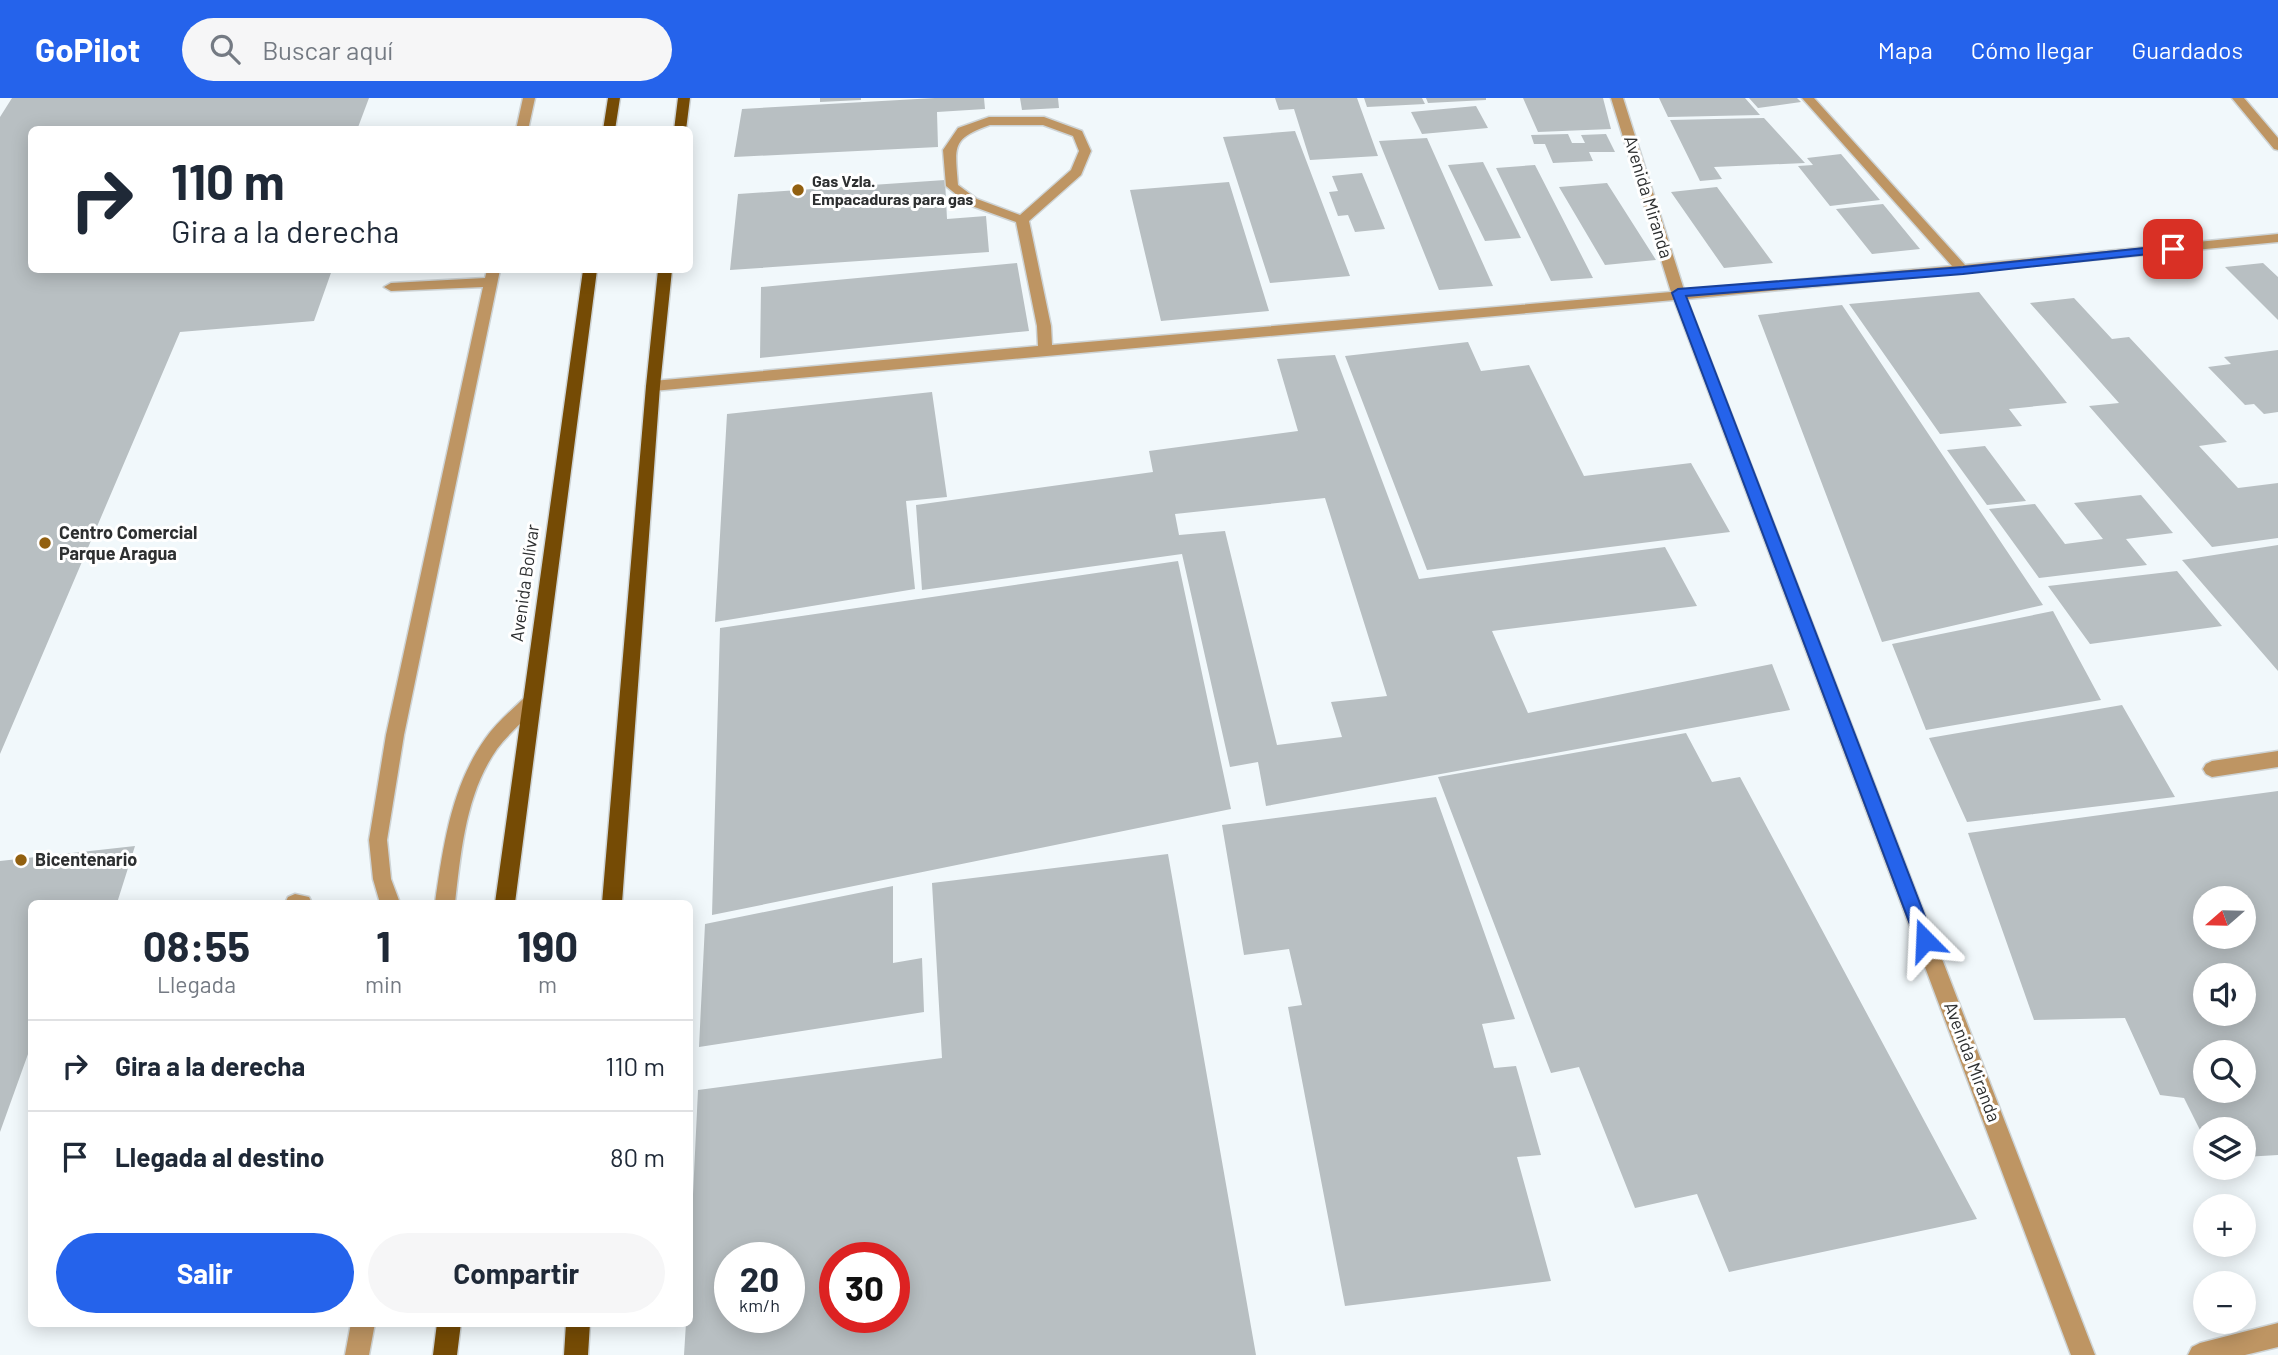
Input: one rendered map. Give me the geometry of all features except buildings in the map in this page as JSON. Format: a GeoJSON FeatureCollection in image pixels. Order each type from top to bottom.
{"type":"FeatureCollection","features":[{"type":"Feature","properties":{"kind":"main road"},"geometry":{"type":"LineString","coordinates":[[610,126],[614,98]]}},
{"type":"Feature","properties":{"kind":"main road"},"geometry":{"type":"LineString","coordinates":[[680,126],[684,98]]}},
{"type":"Feature","properties":{"kind":"main road","name":"Avenida Bolívar"},"geometry":{"type":"LineString","coordinates":[[505,900],[590,273]]}},
{"type":"Feature","properties":{"kind":"main road"},"geometry":{"type":"LineString","coordinates":[[612,900],[653,386],[665,273]]}},
{"type":"Feature","properties":{"kind":"main road"},"geometry":{"type":"LineString","coordinates":[[445,1355],[448,1327]]}},
{"type":"Feature","properties":{"kind":"main road"},"geometry":{"type":"LineString","coordinates":[[576,1355],[579,1327]]}},
{"type":"Feature","properties":{"kind":"street"},"geometry":{"type":"LineString","coordinates":[[523,126],[529,98]]}},
{"type":"Feature","properties":{"kind":"street","name":"Avenida Miranda"},"geometry":{"type":"LineString","coordinates":[[1617,98],[1678,293],[2083,1355]]}},
{"type":"Feature","properties":{"kind":"street"},"geometry":{"type":"LineString","coordinates":[[1808,98],[1963,270]]}},
{"type":"Feature","properties":{"kind":"street"},"geometry":{"type":"LineString","coordinates":[[2238,98],[2278,146]]}},
{"type":"Feature","properties":{"kind":"street"},"geometry":{"type":"LineString","coordinates":[[989,121],[1044,121],[1078,134],[1085,151],[1077,173],[1021,220],[973,202],[952,186],[948,150],[962,131],[989,121]]}},
{"type":"Feature","properties":{"kind":"street"},"geometry":{"type":"LineString","coordinates":[[1021,220],[1044,326],[1045,349]]}},
{"type":"Feature","properties":{"kind":"street"},"geometry":{"type":"LineString","coordinates":[[653,386],[1045,349],[1963,270],[2278,238]]}},
{"type":"Feature","properties":{"kind":"street"},"geometry":{"type":"LineString","coordinates":[[389,900],[382,879],[378,841],[396,735],[492,276],[391,287]]}},
{"type":"Feature","properties":{"kind":"street"},"geometry":{"type":"LineString","coordinates":[[445,900],[451,854],[470,786],[491,744],[532,701]]}},
{"type":"Feature","properties":{"kind":"street"},"geometry":{"type":"LineString","coordinates":[[2212,769],[2278,760]]}},
{"type":"Feature","properties":{"kind":"street"},"geometry":{"type":"LineString","coordinates":[[356,1355],[362,1327]]}},
{"type":"Feature","properties":{"kind":"street"},"geometry":{"type":"LineString","coordinates":[[2200,1355],[2278,1335]]}},
{"type":"Feature","properties":{"kind":"place","name":"Gas Vzla. Empacaduras para gas"},"geometry":{"type":"Point","coordinates":[798,190]}},
{"type":"Feature","properties":{"kind":"place","name":"Centro Comercial Parque Aragua"},"geometry":{"type":"Point","coordinates":[45,543]}},
{"type":"Feature","properties":{"kind":"place","name":"Bicentenario"},"geometry":{"type":"Point","coordinates":[21,860]}},
{"type":"Feature","properties":{"kind":"route"},"geometry":{"type":"LineString","coordinates":[[1925,940],[1678,293],[1963,270],[2173,249]]}}]}
